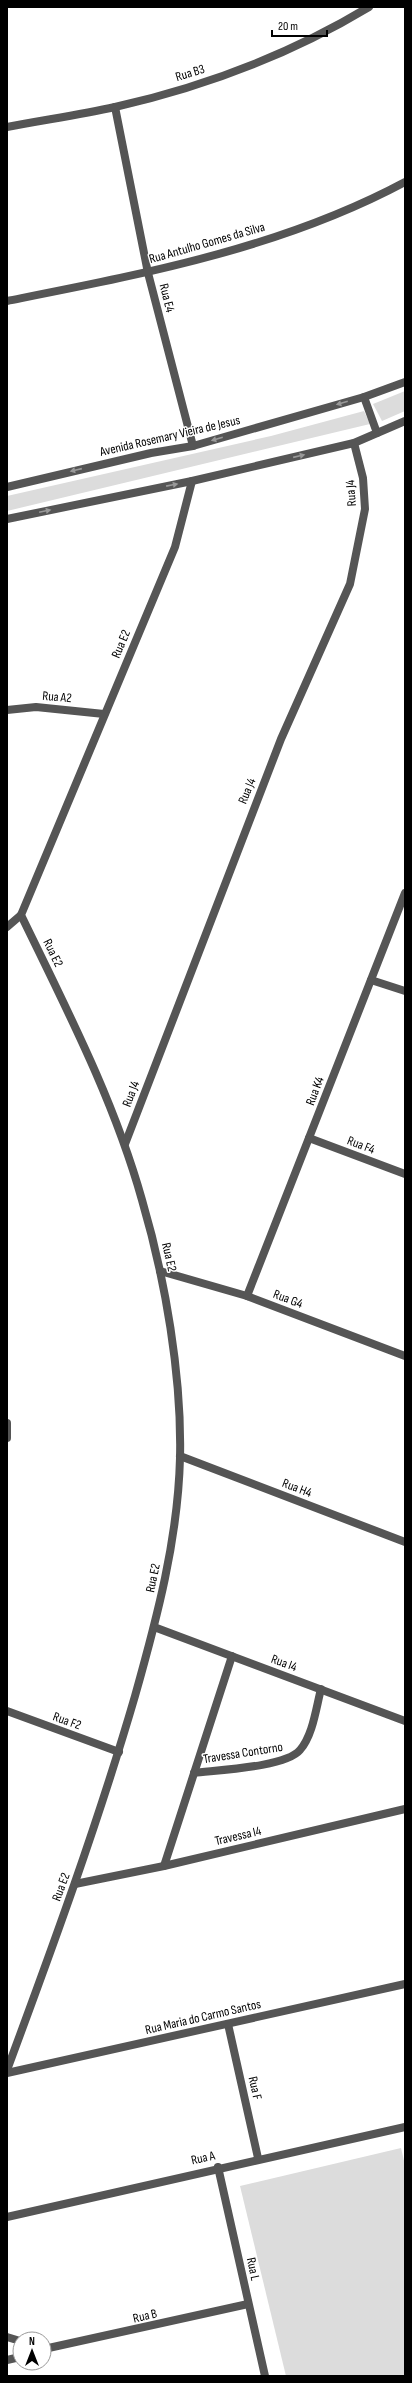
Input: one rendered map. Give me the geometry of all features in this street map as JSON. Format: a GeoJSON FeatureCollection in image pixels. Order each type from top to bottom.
{"type":"FeatureCollection","features":[{"type":"Feature","properties":{"kind":"street","name":"Rua B3"},"geometry":{"type":"LineString","coordinates":[[7,127],[115,107],[212,79],[302,44],[369,7]]}},
{"type":"Feature","properties":{"kind":"street","name":"Rua E4"},"geometry":{"type":"LineString","coordinates":[[115,107],[148,273],[193,446]]}},
{"type":"Feature","properties":{"kind":"street","name":"Rua Antulho Gomes da Silva"},"geometry":{"type":"LineString","coordinates":[[7,301],[148,273],[257,242],[320,222],[352,209],[405,182]]}},
{"type":"Feature","properties":{"kind":"street","name":"Avenida Rosemary Vieira de Jesus"},"geometry":{"type":"LineString","coordinates":[[7,487],[151,453],[193,446],[364,397],[405,382]]}},
{"type":"Feature","properties":{"kind":"street"},"geometry":{"type":"LineString","coordinates":[[364,397],[377,433]]}},
{"type":"Feature","properties":{"kind":"street"},"geometry":{"type":"LineString","coordinates":[[7,519],[192,481],[354,444],[405,421]]}},
{"type":"Feature","properties":{"kind":"street","name":"Rua J4"},"geometry":{"type":"LineString","coordinates":[[125,1144],[281,739],[350,584],[365,509],[363,478],[354,444]]}},
{"type":"Feature","properties":{"kind":"street","name":"Rua E2"},"geometry":{"type":"LineString","coordinates":[[7,2070],[75,1884],[118,1752],[154,1627],[170,1554],[176,1509],[180,1456],[177,1394],[160,1271],[142,1197],[125,1144],[85,1045],[21,915],[175,547],[192,481]]}},
{"type":"Feature","properties":{"kind":"street","name":"Rua A2"},"geometry":{"type":"LineString","coordinates":[[7,710],[36,707],[104,714]]}},
{"type":"Feature","properties":{"kind":"street","name":"Rua K4"},"geometry":{"type":"LineString","coordinates":[[247,1296],[405,893]]}},
{"type":"Feature","properties":{"kind":"street"},"geometry":{"type":"LineString","coordinates":[[7,927],[21,915]]}},
{"type":"Feature","properties":{"kind":"street"},"geometry":{"type":"LineString","coordinates":[[371,980],[405,992]]}},
{"type":"Feature","properties":{"kind":"street","name":"Rua F4"},"geometry":{"type":"LineString","coordinates":[[310,1138],[405,1174]]}},
{"type":"Feature","properties":{"kind":"street","name":"Rua G4"},"geometry":{"type":"LineString","coordinates":[[160,1271],[247,1296],[405,1356]]}},
{"type":"Feature","properties":{"kind":"street"},"geometry":{"type":"LineString","coordinates":[[7,1423],[7,1438]]}},
{"type":"Feature","properties":{"kind":"street","name":"Rua H4"},"geometry":{"type":"LineString","coordinates":[[180,1456],[405,1542]]}},
{"type":"Feature","properties":{"kind":"street","name":"Rua I4"},"geometry":{"type":"LineString","coordinates":[[154,1627],[405,1721]]}},
{"type":"Feature","properties":{"kind":"street","name":"Travessa Contorno"},"geometry":{"type":"LineString","coordinates":[[164,1866],[232,1656]]}},
{"type":"Feature","properties":{"kind":"street","name":"Travessa Contorno"},"geometry":{"type":"LineString","coordinates":[[194,1773],[267,1764],[293,1756],[306,1741],[321,1689]]}},
{"type":"Feature","properties":{"kind":"street","name":"Rua F2"},"geometry":{"type":"LineString","coordinates":[[7,1712],[118,1752]]}},
{"type":"Feature","properties":{"kind":"street","name":"Travessa I4"},"geometry":{"type":"LineString","coordinates":[[75,1884],[164,1866],[405,1809]]}},
{"type":"Feature","properties":{"kind":"street","name":"Rua Maria do Carmo Santos"},"geometry":{"type":"LineString","coordinates":[[7,2073],[405,1984]]}},
{"type":"Feature","properties":{"kind":"street","name":"Rua F"},"geometry":{"type":"LineString","coordinates":[[228,2024],[258,2158]]}},
{"type":"Feature","properties":{"kind":"street","name":"Rua A"},"geometry":{"type":"LineString","coordinates":[[7,2217],[218,2167],[405,2127]]}},
{"type":"Feature","properties":{"kind":"street","name":"Rua L"},"geometry":{"type":"LineString","coordinates":[[218,2167],[265,2376]]}},
{"type":"Feature","properties":{"kind":"street","name":"Rua B"},"geometry":{"type":"LineString","coordinates":[[52,2348],[248,2304]]}},
{"type":"Feature","properties":{"kind":"shaded area"},"geometry":{"type":"Polygon","coordinates":[[[405,391],[405,411],[382,421],[373,404],[405,391]]]}},
{"type":"Feature","properties":{"kind":"shaded area"},"geometry":{"type":"Polygon","coordinates":[[[364,411],[370,424],[7,511],[7,496],[271,436],[364,411]]]}},
{"type":"Feature","properties":{"kind":"shaded area"},"geometry":{"type":"Polygon","coordinates":[[[401,2148],[405,2165],[405,2376],[286,2376],[240,2186],[401,2148]]]}}]}
